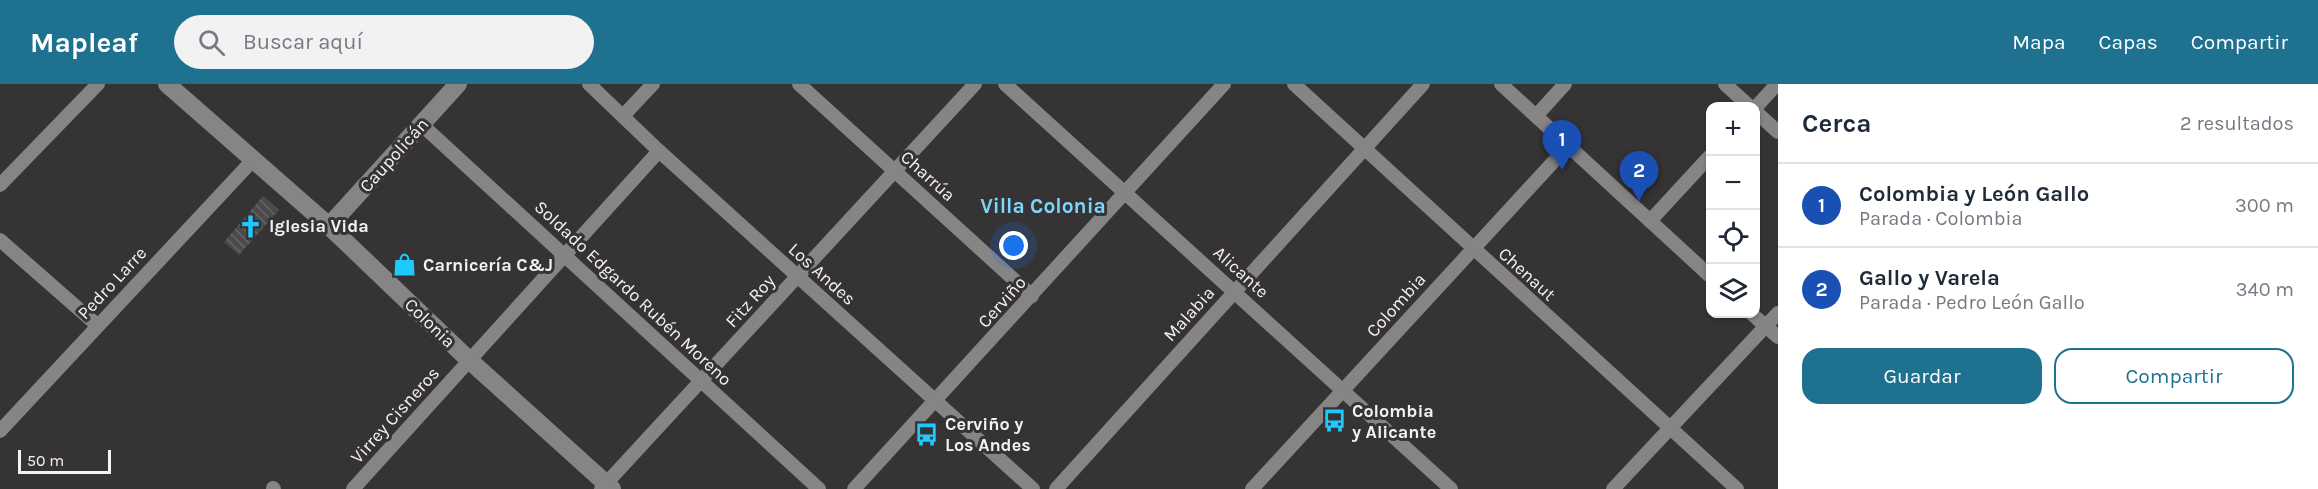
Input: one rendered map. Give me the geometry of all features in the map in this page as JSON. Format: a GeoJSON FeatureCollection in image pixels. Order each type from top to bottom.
{"type":"FeatureCollection","features":[{"type":"Feature","properties":{"kind":"street"},"geometry":{"type":"LineString","coordinates":[[0,185],[98,84]]}},
{"type":"Feature","properties":{"kind":"street","name":"Colonia"},"geometry":{"type":"LineString","coordinates":[[167,84],[252,161],[329,226],[469,360],[607,487]]}},
{"type":"Feature","properties":{"kind":"street","name":"Caupolicán"},"geometry":{"type":"LineString","coordinates":[[329,226],[458,84]]}},
{"type":"Feature","properties":{"kind":"street","name":"Los Andes"},"geometry":{"type":"LineString","coordinates":[[588,84],[1033,489]]}},
{"type":"Feature","properties":{"kind":"street"},"geometry":{"type":"LineString","coordinates":[[623,116],[652,84]]}},
{"type":"Feature","properties":{"kind":"street","name":"Charrúa"},"geometry":{"type":"LineString","coordinates":[[799,84],[1032,296]]}},
{"type":"Feature","properties":{"kind":"street","name":"Fitz Roy"},"geometry":{"type":"LineString","coordinates":[[607,487],[701,381],[975,84]]}},
{"type":"Feature","properties":{"kind":"street","name":"Alicante"},"geometry":{"type":"LineString","coordinates":[[1005,84],[1235,290],[1451,489]]}},
{"type":"Feature","properties":{"kind":"street","name":"Cerviño"},"geometry":{"type":"LineString","coordinates":[[854,489],[1224,84]]}},
{"type":"Feature","properties":{"kind":"street","name":"Chenaut"},"geometry":{"type":"LineString","coordinates":[[1294,84],[1737,489]]}},
{"type":"Feature","properties":{"kind":"street","name":"Malabia"},"geometry":{"type":"LineString","coordinates":[[1056,489],[1423,84]]}},
{"type":"Feature","properties":{"kind":"street"},"geometry":{"type":"LineString","coordinates":[[1501,84],[1706,272]]}},
{"type":"Feature","properties":{"kind":"street"},"geometry":{"type":"LineString","coordinates":[[1536,116],[1565,84]]}},
{"type":"Feature","properties":{"kind":"street"},"geometry":{"type":"LineString","coordinates":[[1725,84],[1745,102]]}},
{"type":"Feature","properties":{"kind":"street"},"geometry":{"type":"LineString","coordinates":[[1760,102],[1777,84]]}},
{"type":"Feature","properties":{"kind":"street"},"geometry":{"type":"LineString","coordinates":[[1760,116],[1778,132]]}},
{"type":"Feature","properties":{"kind":"street","name":"Soldado Edgardo Rubén Moreno"},"geometry":{"type":"LineString","coordinates":[[422,126],[819,489]]}},
{"type":"Feature","properties":{"kind":"street","name":"Colombia"},"geometry":{"type":"LineString","coordinates":[[1252,489],[1568,146]]}},
{"type":"Feature","properties":{"kind":"street","name":"Virrey Cisneros"},"geometry":{"type":"LineString","coordinates":[[353,489],[659,151]]}},
{"type":"Feature","properties":{"kind":"street"},"geometry":{"type":"LineString","coordinates":[[1650,221],[1706,160]]}},
{"type":"Feature","properties":{"kind":"street","name":"Pedro Larre"},"geometry":{"type":"LineString","coordinates":[[0,431],[252,161]]}},
{"type":"Feature","properties":{"kind":"street"},"geometry":{"type":"LineString","coordinates":[[0,240],[97,325]]}},
{"type":"Feature","properties":{"kind":"street"},"geometry":{"type":"LineString","coordinates":[[1613,489],[1778,313]]}},
{"type":"Feature","properties":{"kind":"street"},"geometry":{"type":"LineString","coordinates":[[1757,318],[1778,337]]}},
{"type":"Feature","properties":{"kind":"building","name":"Iglesia Vida"},"geometry":{"type":"Polygon","coordinates":[[[263,196],[279,210],[239,255],[224,242],[263,196]]]}},
{"type":"Feature","properties":{"kind":"building","name":"Carnicería C&J"},"geometry":{"type":"Polygon","coordinates":[[[405,253],[416,263],[404,276],[393,267],[405,253]]]}},
{"type":"Feature","properties":{"kind":"place","name":"Colombia y León Gallo"},"geometry":{"type":"Point","coordinates":[1562,170]}},
{"type":"Feature","properties":{"kind":"place","name":"Gallo y Varela"},"geometry":{"type":"Point","coordinates":[1639,201]}},
{"type":"Feature","properties":{"kind":"place","name":"Iglesia Vida"},"geometry":{"type":"Point","coordinates":[251,226]}},
{"type":"Feature","properties":{"kind":"place","name":"Carnicería C&J"},"geometry":{"type":"Point","coordinates":[405,265]}},
{"type":"Feature","properties":{"kind":"place","name":"Colombia y Alicante"},"geometry":{"type":"Point","coordinates":[1334,421]}},
{"type":"Feature","properties":{"kind":"place","name":"Cerviño y Los Andes"},"geometry":{"type":"Point","coordinates":[927,434]}},
{"type":"Feature","properties":{"kind":"district","name":"Villa Colonia"},"geometry":{"type":"Point","coordinates":[1043,206]}}]}
